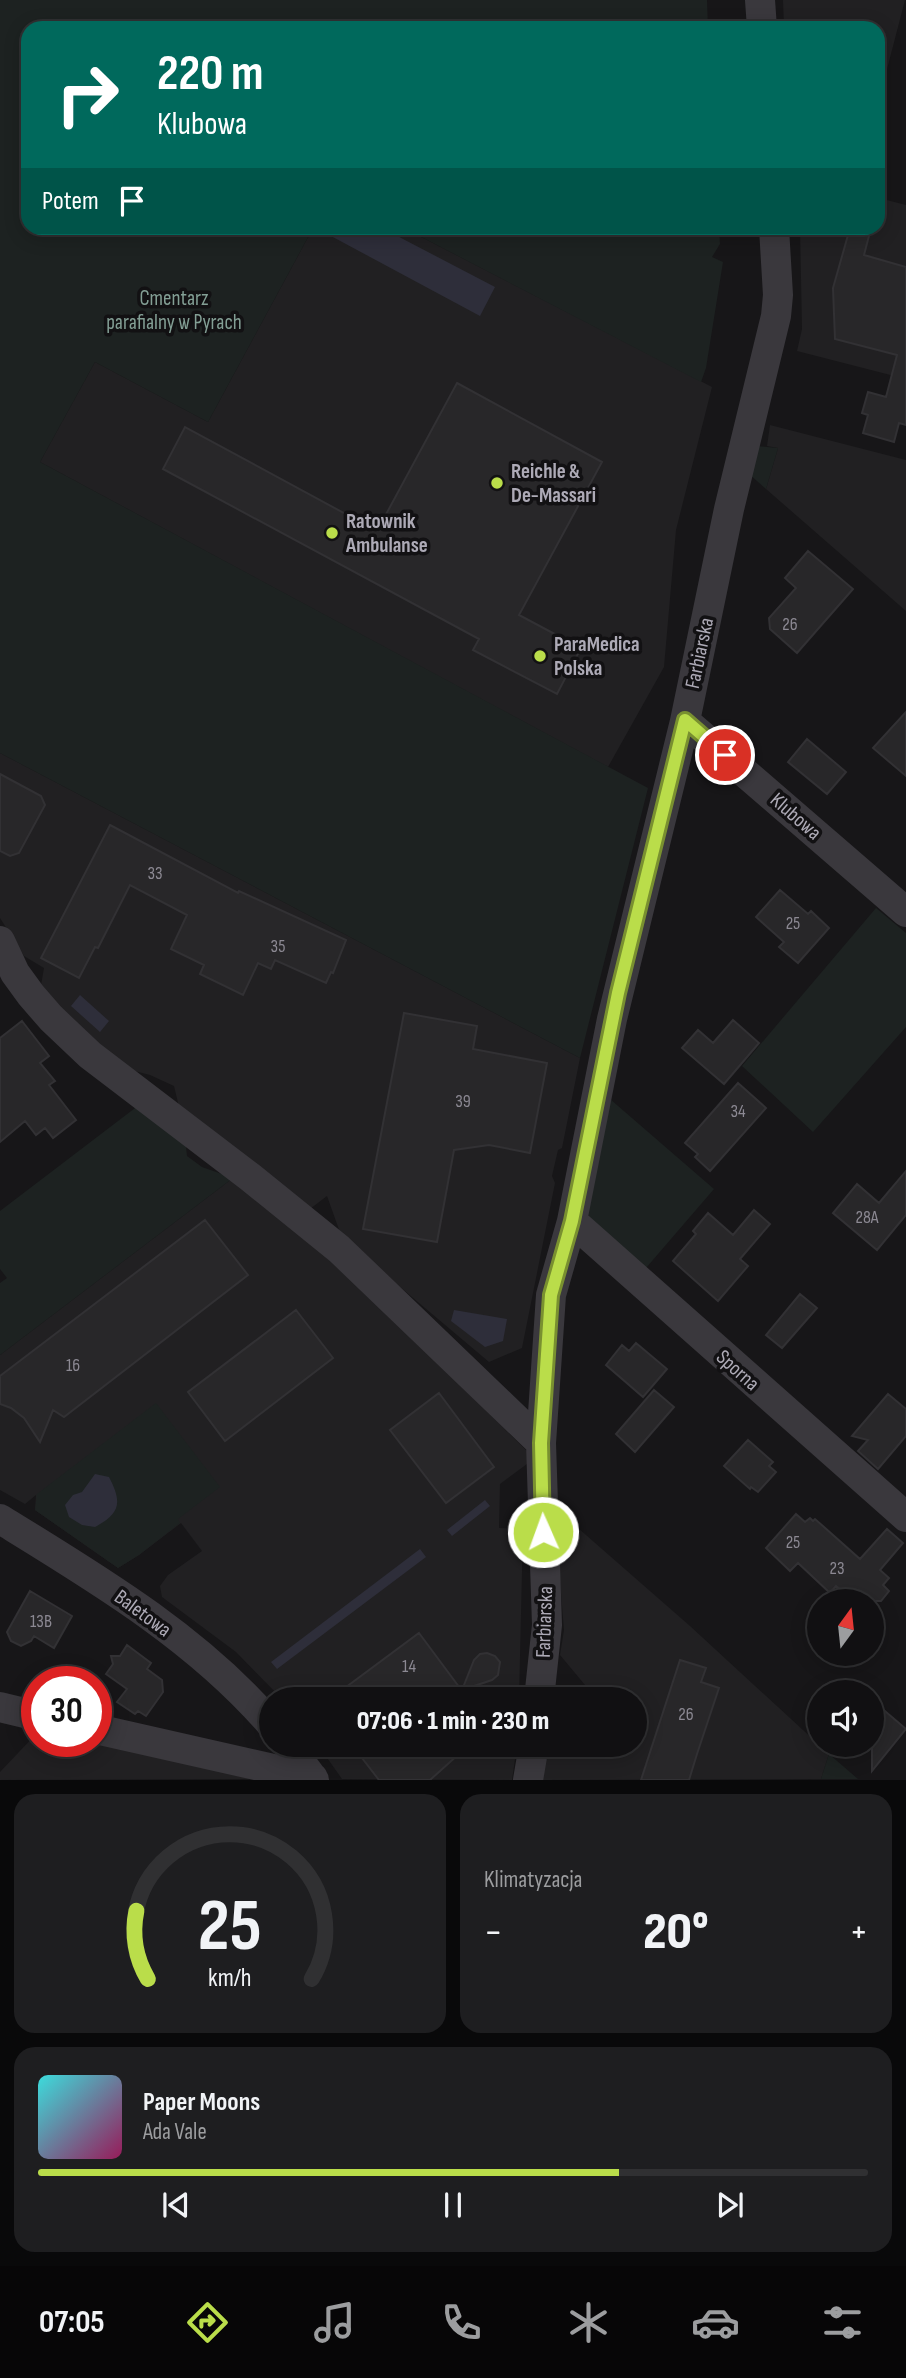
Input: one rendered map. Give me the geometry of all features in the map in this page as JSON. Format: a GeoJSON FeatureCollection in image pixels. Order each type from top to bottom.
{"type":"FeatureCollection","features":[{"type":"Feature","properties":{"kind":"street"},"geometry":{"type":"LineString","coordinates":[[760,0],[762,21]]}},
{"type":"Feature","properties":{"kind":"street","name":"Farbiarska"},"geometry":{"type":"LineString","coordinates":[[540,1687],[547,1625],[541,1443],[551,1295],[572,1221],[612,1019],[685,720],[729,509],[776,316],[778,295],[774,235]]}},
{"type":"Feature","properties":{"kind":"street","name":"Klubowa"},"geometry":{"type":"LineString","coordinates":[[685,720],[906,912]]}},
{"type":"Feature","properties":{"kind":"street"},"geometry":{"type":"LineString","coordinates":[[0,941],[15,973],[31,995],[90,1055],[339,1249],[541,1443]]}},
{"type":"Feature","properties":{"kind":"street","name":"Sporna"},"geometry":{"type":"LineString","coordinates":[[572,1221],[906,1517]]}},
{"type":"Feature","properties":{"kind":"street","name":"Baletowa"},"geometry":{"type":"LineString","coordinates":[[0,1519],[113,1591],[166,1629],[234,1684],[259,1711]]}},
{"type":"Feature","properties":{"kind":"street"},"geometry":{"type":"LineString","coordinates":[[0,1707],[21,1712]]}},
{"type":"Feature","properties":{"kind":"street"},"geometry":{"type":"LineString","coordinates":[[112,1733],[313,1779]]}},
{"type":"Feature","properties":{"kind":"street"},"geometry":{"type":"LineString","coordinates":[[297,1757],[313,1779]]}},
{"type":"Feature","properties":{"kind":"street"},"geometry":{"type":"LineString","coordinates":[[528,1780],[532,1757]]}},
{"type":"Feature","properties":{"kind":"shaded area"},"geometry":{"type":"Polygon","coordinates":[[[783,0],[905,0],[885,77],[885,21],[784,21],[783,0]]]}},
{"type":"Feature","properties":{"kind":"shaded area"},"geometry":{"type":"Polygon","coordinates":[[[885,200],[906,205],[906,379],[797,351],[802,329],[800,235],[885,235],[885,200]]]}},
{"type":"Feature","properties":{"kind":"shaded area"},"geometry":{"type":"Polygon","coordinates":[[[309,235],[418,235],[712,387],[676,530],[664,667],[608,767],[40,462],[95,362],[208,422],[309,235]]]}},
{"type":"Feature","properties":{"kind":"shaded area"},"geometry":{"type":"Polygon","coordinates":[[[770,425],[906,460],[906,611],[766,489],[778,448],[767,446],[770,425]]]}},
{"type":"Feature","properties":{"kind":"shaded area"},"geometry":{"type":"Polygon","coordinates":[[[0,753],[580,1058],[562,1148],[558,1150],[552,1176],[555,1183],[522,1348],[489,1362],[342,1238],[327,1196],[306,1212],[180,1111],[174,1086],[150,1075],[123,1068],[40,991],[44,968],[24,956],[0,918],[0,753]]]}},
{"type":"Feature","properties":{"kind":"shaded area"},"geometry":{"type":"Polygon","coordinates":[[[233,1178],[337,1263],[528,1452],[527,1464],[500,1484],[499,1528],[523,1529],[519,1687],[270,1687],[236,1652],[162,1597],[160,1586],[168,1575],[202,1551],[181,1523],[118,1568],[35,1510],[36,1495],[25,1504],[0,1490],[0,1355],[233,1178]]]}},
{"type":"Feature","properties":{"kind":"shaded area"},"geometry":{"type":"Polygon","coordinates":[[[554,1507],[690,1626],[807,1734],[807,1757],[828,1757],[821,1779],[541,1780],[544,1761],[551,1757],[647,1757],[647,1687],[585,1687],[560,1655],[564,1630],[554,1507]]]}},
{"type":"Feature","properties":{"kind":"shaded area"},"geometry":{"type":"Polygon","coordinates":[[[112,1744],[272,1779],[0,1780],[0,1772],[21,1750],[21,1757],[112,1757],[112,1744]]]}},
{"type":"Feature","properties":{"kind":"shaded area"},"geometry":{"type":"Polygon","coordinates":[[[326,1757],[515,1757],[512,1780],[342,1779],[326,1757]]]}},
{"type":"Feature","properties":{"kind":"green space","name":"Cmentarz parafialny w Pyrach"},"geometry":{"type":"Polygon","coordinates":[[[0,0],[707,0],[708,21],[21,21],[21,235],[309,235],[208,422],[95,362],[40,462],[648,788],[580,1058],[0,753],[0,0]]]}},
{"type":"Feature","properties":{"kind":"green space"},"geometry":{"type":"Polygon","coordinates":[[[418,235],[719,235],[720,244],[712,257],[723,262],[706,368],[701,382],[418,235]]]}},
{"type":"Feature","properties":{"kind":"green space"},"geometry":{"type":"Polygon","coordinates":[[[756,446],[778,448],[766,489],[749,474],[756,446]]]}},
{"type":"Feature","properties":{"kind":"green space"},"geometry":{"type":"Polygon","coordinates":[[[876,908],[906,933],[906,1027],[813,1132],[742,1066],[876,908]]]}},
{"type":"Feature","properties":{"kind":"green space"},"geometry":{"type":"Polygon","coordinates":[[[610,1099],[714,1189],[646,1268],[590,1219],[588,1213],[610,1099]]]}},
{"type":"Feature","properties":{"kind":"green space"},"geometry":{"type":"Polygon","coordinates":[[[139,1105],[185,1137],[187,1156],[202,1167],[233,1178],[0,1355],[0,1283],[7,1278],[0,1269],[0,1211],[139,1105]]]}},
{"type":"Feature","properties":{"kind":"green space"},"geometry":{"type":"Polygon","coordinates":[[[156,1403],[220,1487],[178,1519],[180,1523],[118,1568],[35,1510],[37,1494],[156,1403]]]}},
{"type":"Feature","properties":{"kind":"green space"},"geometry":{"type":"Polygon","coordinates":[[[828,1757],[832,1757],[858,1779],[821,1779],[828,1757]]]}},
{"type":"Feature","properties":{"kind":"water"},"geometry":{"type":"Polygon","coordinates":[[[395,235],[495,287],[480,316],[331,236],[395,235]]]}},
{"type":"Feature","properties":{"kind":"water"},"geometry":{"type":"Polygon","coordinates":[[[80,995],[109,1021],[100,1032],[71,1006],[80,995]]]}},
{"type":"Feature","properties":{"kind":"water"},"geometry":{"type":"Polygon","coordinates":[[[454,1310],[507,1319],[503,1341],[485,1347],[451,1321],[454,1310]]]}},
{"type":"Feature","properties":{"kind":"water"},"geometry":{"type":"Polygon","coordinates":[[[95,1474],[109,1477],[116,1493],[117,1506],[110,1517],[95,1527],[82,1525],[69,1517],[65,1505],[73,1495],[82,1492],[95,1474]]]}},
{"type":"Feature","properties":{"kind":"water"},"geometry":{"type":"Polygon","coordinates":[[[485,1500],[490,1506],[452,1536],[447,1530],[485,1500]]]}},
{"type":"Feature","properties":{"kind":"water"},"geometry":{"type":"Polygon","coordinates":[[[420,1549],[426,1557],[277,1669],[271,1662],[420,1549]]]}},
{"type":"Feature","properties":{"kind":"building"},"geometry":{"type":"Polygon","coordinates":[[[848,235],[869,235],[864,255],[906,267],[906,425],[899,423],[894,442],[863,433],[868,415],[862,413],[868,392],[886,397],[897,355],[835,339],[833,288],[848,235]]]}},
{"type":"Feature","properties":{"kind":"building"},"geometry":{"type":"Polygon","coordinates":[[[457,383],[602,462],[519,615],[581,648],[557,694],[473,650],[479,639],[163,469],[185,427],[377,531],[457,383]]]}},
{"type":"Feature","properties":{"kind":"building"},"geometry":{"type":"Polygon","coordinates":[[[808,551],[853,589],[797,653],[770,629],[769,618],[796,588],[785,578],[808,551]]]}},
{"type":"Feature","properties":{"kind":"building"},"geometry":{"type":"Polygon","coordinates":[[[906,712],[906,776],[873,748],[906,712]]]}},
{"type":"Feature","properties":{"kind":"building"},"geometry":{"type":"Polygon","coordinates":[[[807,739],[846,772],[827,794],[788,762],[807,739]]]}},
{"type":"Feature","properties":{"kind":"building"},"geometry":{"type":"Polygon","coordinates":[[[0,774],[41,796],[45,805],[19,853],[10,856],[0,851],[0,774]]]}},
{"type":"Feature","properties":{"kind":"building"},"geometry":{"type":"Polygon","coordinates":[[[110,825],[238,893],[239,891],[346,940],[333,973],[331,972],[326,983],[275,960],[271,969],[258,963],[243,995],[200,974],[204,965],[171,949],[187,915],[130,885],[98,948],[95,947],[79,978],[41,958],[110,825]]]}},
{"type":"Feature","properties":{"kind":"building"},"geometry":{"type":"Polygon","coordinates":[[[780,890],[808,914],[811,911],[829,928],[798,963],[779,947],[784,942],[756,917],[780,890]]]}},
{"type":"Feature","properties":{"kind":"building"},"geometry":{"type":"Polygon","coordinates":[[[404,1013],[477,1026],[473,1049],[547,1063],[530,1153],[489,1145],[454,1150],[437,1242],[363,1229],[404,1013]]]}},
{"type":"Feature","properties":{"kind":"building"},"geometry":{"type":"Polygon","coordinates":[[[733,1020],[759,1043],[724,1084],[682,1048],[698,1030],[713,1043],[733,1020]]]}},
{"type":"Feature","properties":{"kind":"building"},"geometry":{"type":"Polygon","coordinates":[[[22,1021],[49,1056],[40,1063],[55,1081],[49,1085],[76,1120],[53,1138],[45,1128],[36,1135],[25,1121],[0,1142],[0,1038],[22,1021]]]}},
{"type":"Feature","properties":{"kind":"building"},"geometry":{"type":"Polygon","coordinates":[[[738,1083],[766,1108],[710,1171],[695,1157],[698,1154],[685,1143],[738,1083]]]}},
{"type":"Feature","properties":{"kind":"building"},"geometry":{"type":"Polygon","coordinates":[[[906,1171],[906,1215],[877,1250],[833,1213],[857,1184],[879,1203],[906,1171]]]}},
{"type":"Feature","properties":{"kind":"building"},"geometry":{"type":"Polygon","coordinates":[[[754,1210],[770,1224],[740,1259],[748,1266],[718,1301],[673,1261],[696,1234],[693,1231],[708,1213],[733,1235],[754,1210]]]}},
{"type":"Feature","properties":{"kind":"building"},"geometry":{"type":"Polygon","coordinates":[[[205,1220],[248,1275],[64,1417],[53,1410],[40,1442],[24,1418],[0,1404],[0,1376],[205,1220]]]}},
{"type":"Feature","properties":{"kind":"building"},"geometry":{"type":"Polygon","coordinates":[[[800,1294],[817,1308],[782,1348],[766,1335],[800,1294]]]}},
{"type":"Feature","properties":{"kind":"building"},"geometry":{"type":"Polygon","coordinates":[[[296,1310],[333,1358],[225,1441],[188,1392],[296,1310]]]}},
{"type":"Feature","properties":{"kind":"building"},"geometry":{"type":"Polygon","coordinates":[[[636,1343],[667,1369],[643,1397],[606,1365],[622,1345],[629,1351],[636,1343]]]}},
{"type":"Feature","properties":{"kind":"building"},"geometry":{"type":"Polygon","coordinates":[[[654,1390],[674,1407],[635,1452],[616,1434],[654,1390]]]}},
{"type":"Feature","properties":{"kind":"building"},"geometry":{"type":"Polygon","coordinates":[[[439,1393],[494,1467],[446,1503],[390,1430],[439,1393]]]}},
{"type":"Feature","properties":{"kind":"building"},"geometry":{"type":"Polygon","coordinates":[[[888,1394],[906,1409],[906,1436],[878,1469],[858,1451],[868,1440],[852,1436],[888,1394]]]}},
{"type":"Feature","properties":{"kind":"building"},"geometry":{"type":"Polygon","coordinates":[[[748,1440],[773,1462],[769,1466],[776,1472],[758,1492],[751,1487],[750,1489],[724,1466],[748,1440]]]}},
{"type":"Feature","properties":{"kind":"building"},"geometry":{"type":"Polygon","coordinates":[[[796,1514],[805,1522],[810,1518],[813,1521],[815,1519],[860,1559],[887,1529],[903,1543],[880,1570],[889,1578],[883,1585],[889,1591],[884,1597],[884,1589],[840,1589],[836,1586],[833,1589],[826,1589],[798,1563],[790,1571],[766,1548],[796,1514]]]}},
{"type":"Feature","properties":{"kind":"building"},"geometry":{"type":"Polygon","coordinates":[[[30,1591],[72,1616],[54,1648],[34,1636],[31,1641],[21,1646],[11,1641],[7,1632],[30,1591]]]}},
{"type":"Feature","properties":{"kind":"building"},"geometry":{"type":"Polygon","coordinates":[[[419,1633],[459,1687],[346,1687],[419,1633]]]}},
{"type":"Feature","properties":{"kind":"building"},"geometry":{"type":"Polygon","coordinates":[[[127,1645],[151,1663],[147,1669],[162,1680],[163,1692],[146,1716],[138,1711],[135,1714],[117,1702],[127,1689],[112,1678],[111,1656],[120,1656],[127,1645]]]}},
{"type":"Feature","properties":{"kind":"building"},"geometry":{"type":"Polygon","coordinates":[[[480,1654],[495,1656],[500,1662],[498,1675],[492,1680],[463,1687],[474,1660],[480,1654]]]}},
{"type":"Feature","properties":{"kind":"building"},"geometry":{"type":"Polygon","coordinates":[[[680,1660],[706,1668],[701,1682],[719,1688],[689,1780],[641,1780],[680,1660]]]}},
{"type":"Feature","properties":{"kind":"building"},"geometry":{"type":"Polygon","coordinates":[[[884,1710],[906,1729],[884,1756],[884,1710]]]}},
{"type":"Feature","properties":{"kind":"building"},"geometry":{"type":"Polygon","coordinates":[[[361,1757],[456,1757],[430,1780],[379,1780],[361,1757]]]}},
{"type":"Feature","properties":{"kind":"building"},"geometry":{"type":"Polygon","coordinates":[[[872,1757],[883,1757],[872,1771],[872,1757]]]}},
{"type":"Feature","properties":{"kind":"place","name":"Reichle & De-Massari"},"geometry":{"type":"Point","coordinates":[497,483]}},
{"type":"Feature","properties":{"kind":"place","name":"Ratownik Ambulanse"},"geometry":{"type":"Point","coordinates":[332,533]}},
{"type":"Feature","properties":{"kind":"place","name":"ParaMedica Polska"},"geometry":{"type":"Point","coordinates":[540,656]}},
{"type":"Feature","properties":{"kind":"route"},"geometry":{"type":"LineString","coordinates":[[543,1532],[541,1443],[551,1295],[572,1221],[612,1019],[685,720],[725,755]]}}]}
